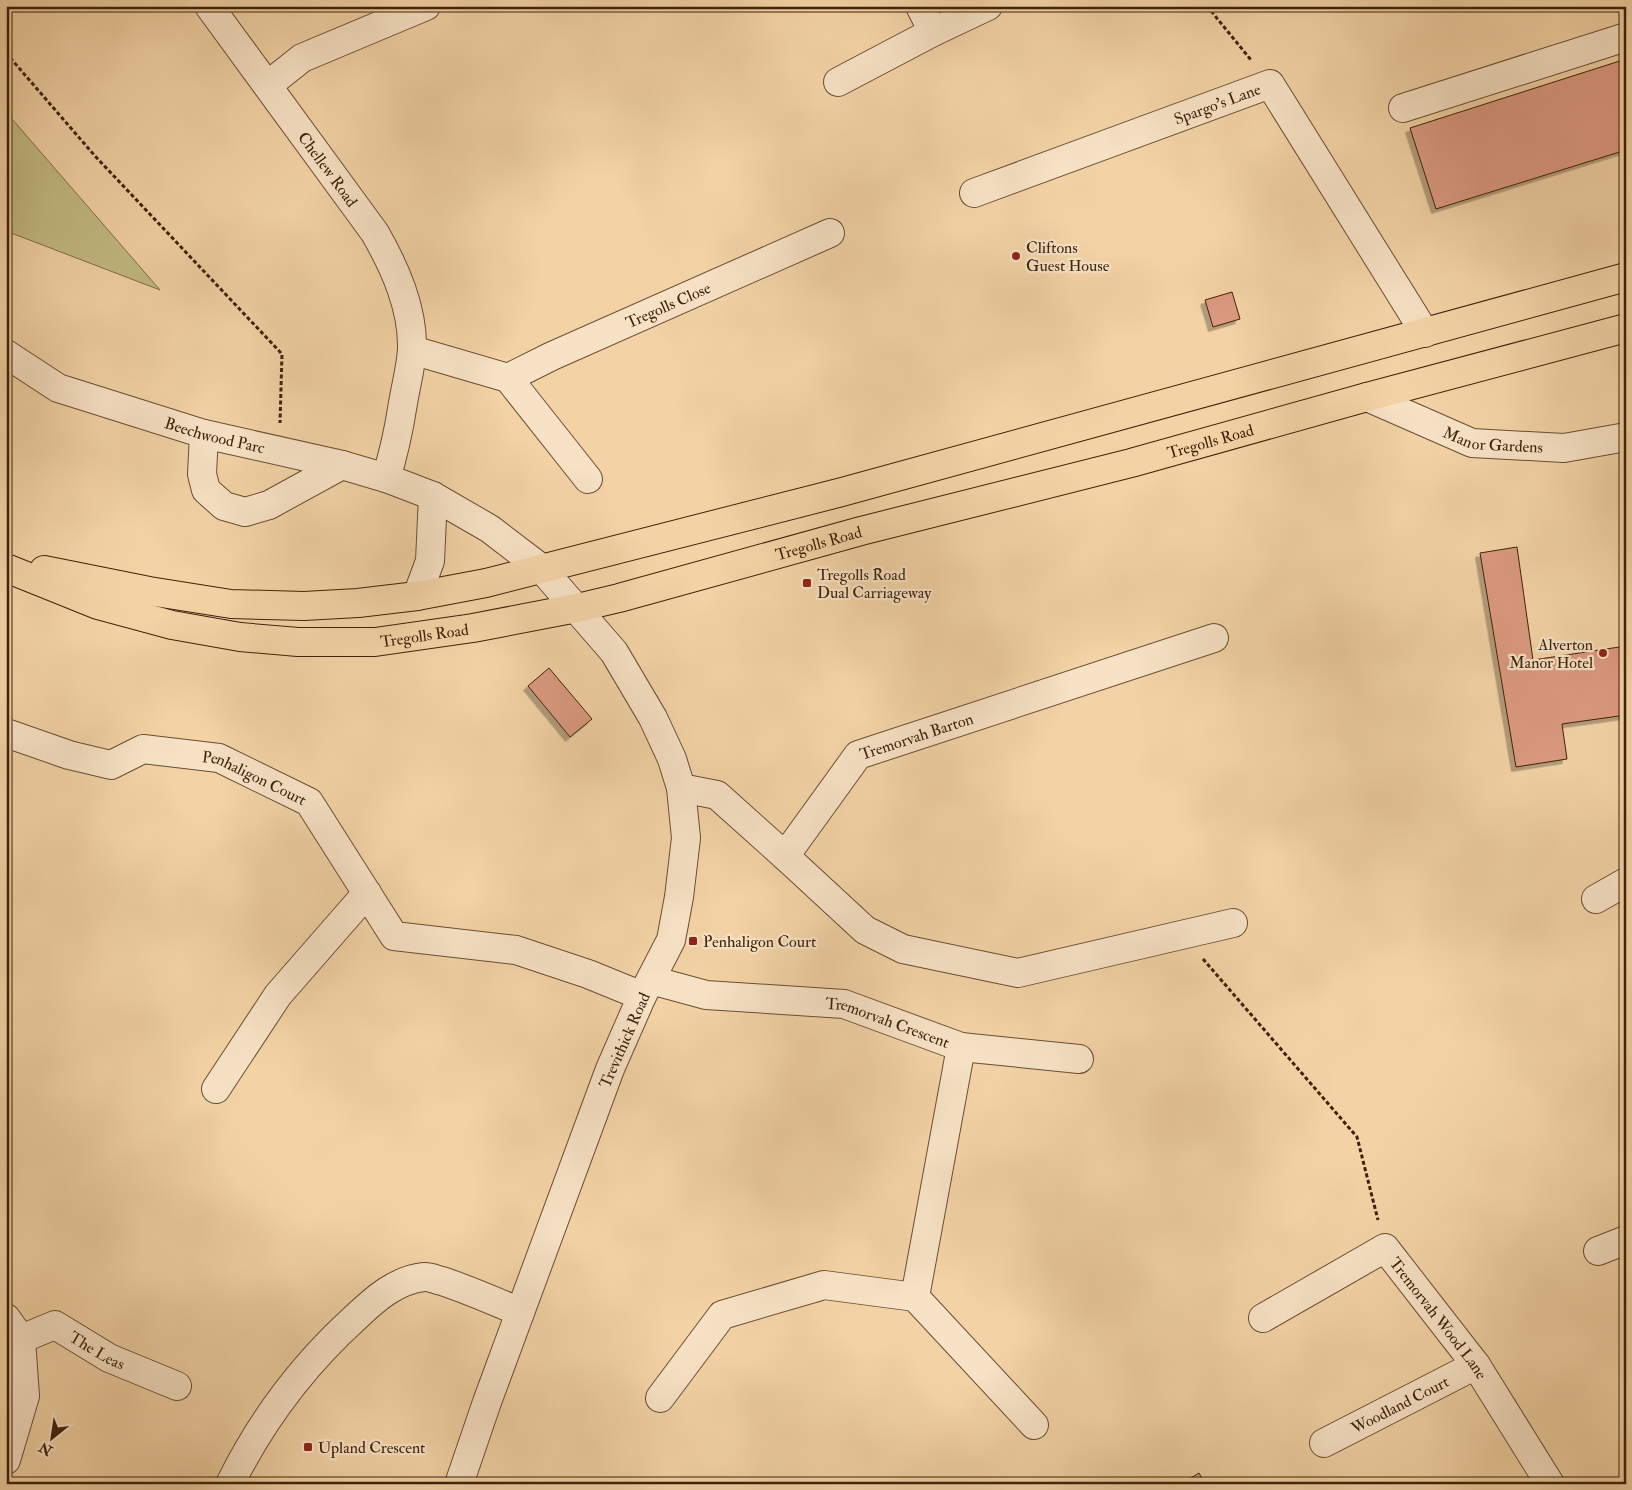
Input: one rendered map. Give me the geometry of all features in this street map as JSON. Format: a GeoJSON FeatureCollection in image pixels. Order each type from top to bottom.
{"type":"FeatureCollection","features":[{"type":"Feature","properties":{"kind":"highway"},"geometry":{"type":"LineString","coordinates":[[6,562],[149,591],[231,604],[304,606],[358,603],[417,596],[486,583],[833,495],[1626,277]]}},
{"type":"Feature","properties":{"kind":"highway","name":"Tregolls Road"},"geometry":{"type":"LineString","coordinates":[[6,568],[98,605],[172,625],[240,637],[298,642],[375,642],[473,628],[577,608],[861,531],[1131,463],[1367,397],[1626,328]]}},
{"type":"Feature","properties":{"kind":"street","name":"Chellew Road"},"geometry":{"type":"LineString","coordinates":[[210,6],[375,233],[388,255],[398,278],[410,325],[412,350],[395,450],[386,478]]}},
{"type":"Feature","properties":{"kind":"street"},"geometry":{"type":"LineString","coordinates":[[268,85],[302,58],[426,6]]}},
{"type":"Feature","properties":{"kind":"street"},"geometry":{"type":"LineString","coordinates":[[920,6],[933,32]]}},
{"type":"Feature","properties":{"kind":"street"},"geometry":{"type":"LineString","coordinates":[[838,82],[933,32],[988,6]]}},
{"type":"Feature","properties":{"kind":"street"},"geometry":{"type":"LineString","coordinates":[[1403,108],[1626,36]]}},
{"type":"Feature","properties":{"kind":"street","name":"Spargo's Lane"},"geometry":{"type":"LineString","coordinates":[[974,193],[1270,84],[1425,333]]}},
{"type":"Feature","properties":{"kind":"street","name":"Tregolls Close"},"geometry":{"type":"LineString","coordinates":[[508,378],[552,356],[830,233]]}},
{"type":"Feature","properties":{"kind":"street"},"geometry":{"type":"LineString","coordinates":[[412,350],[508,378],[588,479]]}},
{"type":"Feature","properties":{"kind":"street","name":"Beechwood Parc"},"geometry":{"type":"LineString","coordinates":[[6,354],[58,388],[204,434],[342,465],[386,478],[433,496],[490,529],[541,568],[577,608]]}},
{"type":"Feature","properties":{"kind":"street","name":"Manor Gardens"},"geometry":{"type":"LineString","coordinates":[[1367,397],[1472,443],[1564,448],[1626,437]]}},
{"type":"Feature","properties":{"kind":"street"},"geometry":{"type":"LineString","coordinates":[[204,434],[202,474],[206,490],[224,506],[245,512],[269,505],[342,465]]}},
{"type":"Feature","properties":{"kind":"street"},"geometry":{"type":"LineString","coordinates":[[417,596],[430,561],[433,496]]}},
{"type":"Feature","properties":{"kind":"street","name":"Trevithick Road"},"geometry":{"type":"LineString","coordinates":[[459,1484],[610,1069],[670,940],[679,897],[686,838],[681,788],[672,759],[653,718],[614,652],[577,608]]}},
{"type":"Feature","properties":{"kind":"street","name":"Tremorvah Barton"},"geometry":{"type":"LineString","coordinates":[[785,856],[858,755],[1214,638]]}},
{"type":"Feature","properties":{"kind":"street","name":"Penhaligon Court"},"geometry":{"type":"LineString","coordinates":[[6,733],[69,755],[111,765],[143,749],[219,758],[309,802],[394,936],[516,950],[588,974],[647,988]]}},
{"type":"Feature","properties":{"kind":"street"},"geometry":{"type":"LineString","coordinates":[[681,788],[717,795],[865,930],[903,949],[1018,973],[1233,922]]}},
{"type":"Feature","properties":{"kind":"street"},"geometry":{"type":"LineString","coordinates":[[1596,899],[1626,882]]}},
{"type":"Feature","properties":{"kind":"street"},"geometry":{"type":"LineString","coordinates":[[216,1089],[278,995],[367,893]]}},
{"type":"Feature","properties":{"kind":"street","name":"Tremorvah Crescent"},"geometry":{"type":"LineString","coordinates":[[647,988],[706,995],[844,1004],[961,1046],[915,1297]]}},
{"type":"Feature","properties":{"kind":"street"},"geometry":{"type":"LineString","coordinates":[[961,1046],[1079,1058]]}},
{"type":"Feature","properties":{"kind":"street"},"geometry":{"type":"LineString","coordinates":[[1598,1251],[1626,1240]]}},
{"type":"Feature","properties":{"kind":"street","name":"Tremorvah Wood Lane"},"geometry":{"type":"LineString","coordinates":[[1263,1318],[1385,1248],[1476,1365],[1550,1484]]}},
{"type":"Feature","properties":{"kind":"street"},"geometry":{"type":"LineString","coordinates":[[230,1484],[265,1422],[290,1387],[324,1347],[371,1303],[389,1289],[407,1281],[426,1276],[464,1288],[520,1312]]}},
{"type":"Feature","properties":{"kind":"street"},"geometry":{"type":"LineString","coordinates":[[660,1398],[722,1315],[824,1285],[915,1297],[1034,1426]]}},
{"type":"Feature","properties":{"kind":"street","name":"The Leas"},"geometry":{"type":"LineString","coordinates":[[14,1329],[55,1325],[109,1358],[177,1386]]}},
{"type":"Feature","properties":{"kind":"street"},"geometry":{"type":"LineString","coordinates":[[6,1460],[25,1396],[14,1329]]}},
{"type":"Feature","properties":{"kind":"street","name":"Woodland Court"},"geometry":{"type":"LineString","coordinates":[[1324,1443],[1476,1365]]}},
{"type":"Feature","properties":{"kind":"path"},"geometry":{"type":"LineString","coordinates":[[1207,6],[1270,84]]}},
{"type":"Feature","properties":{"kind":"path"},"geometry":{"type":"LineString","coordinates":[[6,53],[95,156],[282,354],[280,451]]}},
{"type":"Feature","properties":{"kind":"path"},"geometry":{"type":"LineString","coordinates":[[1181,935],[1357,1137],[1385,1248]]}},
{"type":"Feature","properties":{"kind":"shaded area"},"geometry":{"type":"Polygon","coordinates":[[[6,112],[160,290],[6,231],[6,112]]]}},
{"type":"Feature","properties":{"kind":"building"},"geometry":{"type":"Polygon","coordinates":[[[1626,59],[1626,150],[1436,209],[1410,128],[1626,59]]]}},
{"type":"Feature","properties":{"kind":"building"},"geometry":{"type":"Polygon","coordinates":[[[1232,292],[1240,319],[1213,327],[1205,300],[1232,292]]]}},
{"type":"Feature","properties":{"kind":"building","name":"Alverton Manor Hotel"},"geometry":{"type":"Polygon","coordinates":[[[1517,547],[1533,660],[1626,646],[1626,715],[1562,724],[1567,759],[1516,767],[1480,553],[1517,547]]]}},
{"type":"Feature","properties":{"kind":"building"},"geometry":{"type":"Polygon","coordinates":[[[549,668],[592,719],[570,737],[528,686],[549,668]]]}},
{"type":"Feature","properties":{"kind":"building"},"geometry":{"type":"Polygon","coordinates":[[[1199,1473],[1205,1484],[1181,1484],[1199,1473]]]}},
{"type":"Feature","properties":{"kind":"place","name":"Cliftons Guest House"},"geometry":{"type":"Point","coordinates":[1016,256]}},
{"type":"Feature","properties":{"kind":"place","name":"Tregolls Road Dual Carriageway"},"geometry":{"type":"Point","coordinates":[807,583]}},
{"type":"Feature","properties":{"kind":"place","name":"Alverton Manor Hotel"},"geometry":{"type":"Point","coordinates":[1603,653]}},
{"type":"Feature","properties":{"kind":"place","name":"Penhaligon Court"},"geometry":{"type":"Point","coordinates":[693,941]}},
{"type":"Feature","properties":{"kind":"place","name":"Upland Crescent"},"geometry":{"type":"Point","coordinates":[308,1447]}}]}
